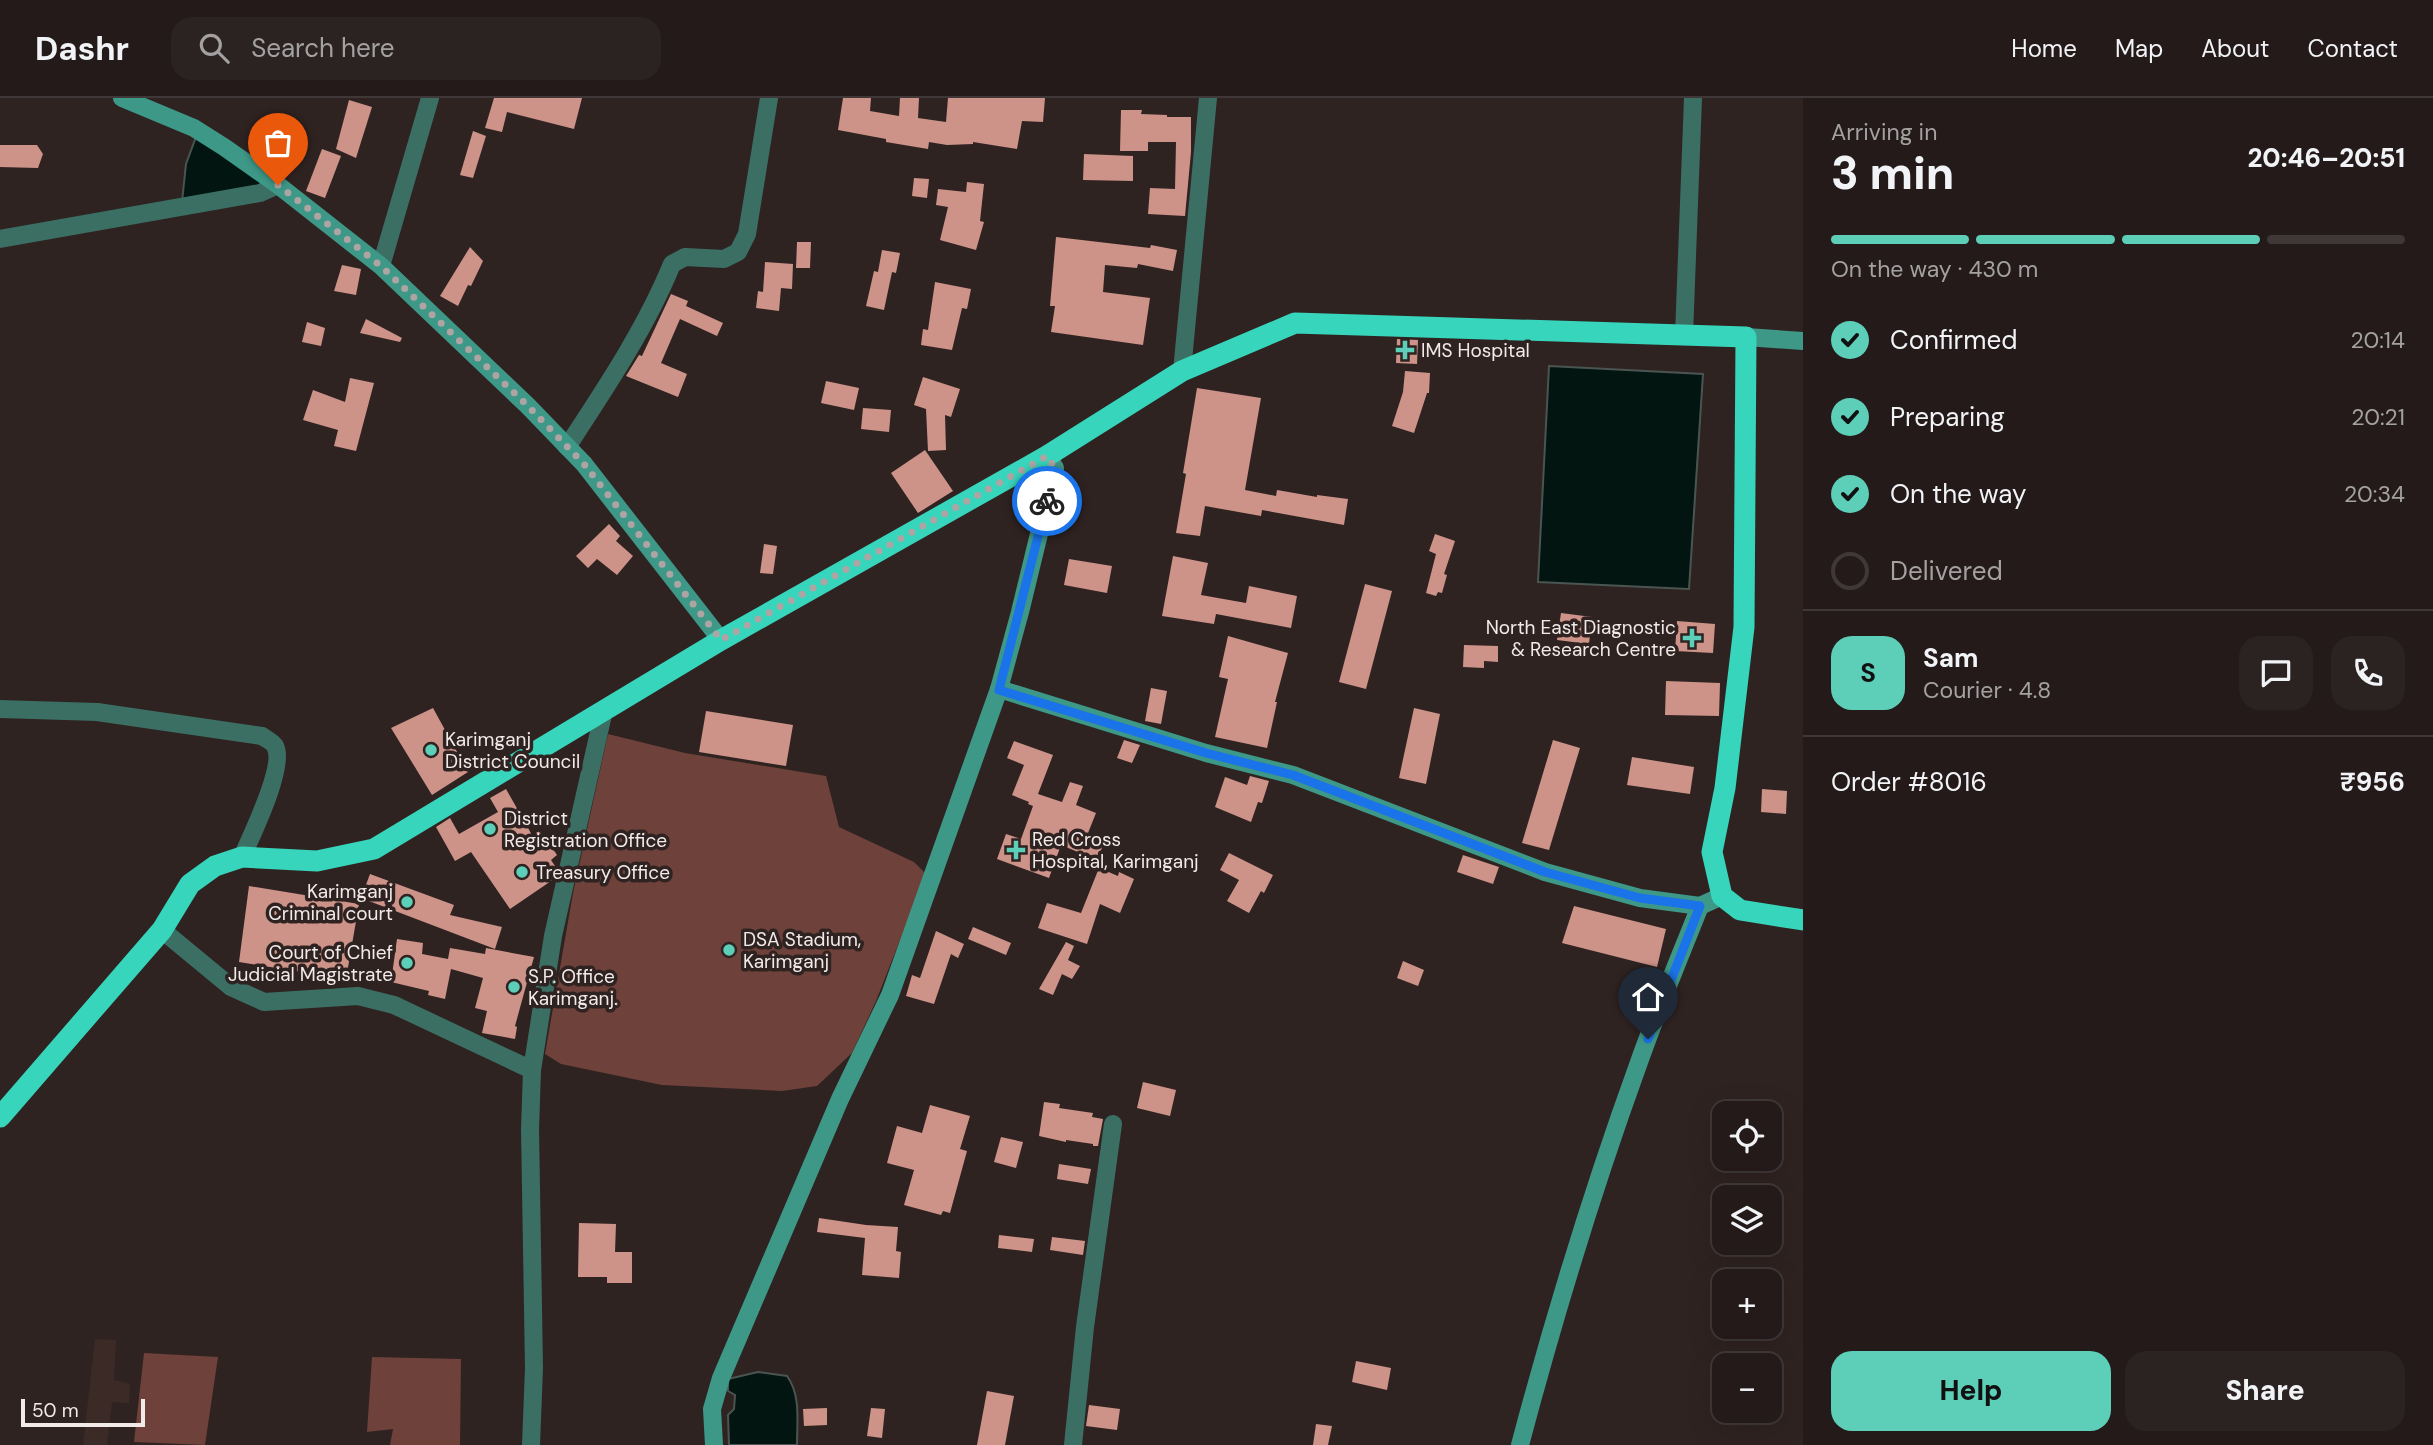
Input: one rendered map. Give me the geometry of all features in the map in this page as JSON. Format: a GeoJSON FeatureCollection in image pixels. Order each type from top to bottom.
{"type":"FeatureCollection","features":[{"type":"Feature","properties":{"kind":"highway"},"geometry":{"type":"LineString","coordinates":[[0,1117],[162,930],[190,884],[215,866],[242,857],[317,861],[374,849],[721,640],[1047,456],[1182,370],[1295,323],[1746,337],[1744,626],[1725,788],[1712,852],[1721,896],[1740,910],[1803,920]]}},
{"type":"Feature","properties":{"kind":"street"},"geometry":{"type":"LineString","coordinates":[[122,98],[194,128],[278,185],[381,266],[498,377],[584,464],[721,640]]}},
{"type":"Feature","properties":{"kind":"street"},"geometry":{"type":"LineString","coordinates":[[381,266],[430,98]]}},
{"type":"Feature","properties":{"kind":"street"},"geometry":{"type":"LineString","coordinates":[[567,447],[621,362],[672,264],[685,257],[724,259],[738,252],[747,234],[769,98]]}},
{"type":"Feature","properties":{"kind":"street"},"geometry":{"type":"LineString","coordinates":[[1182,370],[1208,98]]}},
{"type":"Feature","properties":{"kind":"street"},"geometry":{"type":"LineString","coordinates":[[1684,335],[1693,98]]}},
{"type":"Feature","properties":{"kind":"street"},"geometry":{"type":"LineString","coordinates":[[0,239],[260,193],[278,185]]}},
{"type":"Feature","properties":{"kind":"street"},"geometry":{"type":"LineString","coordinates":[[1746,337],[1803,341]]}},
{"type":"Feature","properties":{"kind":"street"},"geometry":{"type":"LineString","coordinates":[[714,1445],[712,1409],[721,1378],[840,1099],[890,995],[999,690],[1055,468],[1047,456]]}},
{"type":"Feature","properties":{"kind":"street"},"geometry":{"type":"LineString","coordinates":[[999,690],[1206,753],[1293,775],[1545,872],[1640,898],[1700,906],[1721,896]]}},
{"type":"Feature","properties":{"kind":"street"},"geometry":{"type":"LineString","coordinates":[[0,709],[97,712],[262,736],[275,746],[278,756],[274,778],[242,857]]}},
{"type":"Feature","properties":{"kind":"street"},"geometry":{"type":"LineString","coordinates":[[531,1445],[534,1368],[530,1129],[532,1070],[553,936],[604,710]]}},
{"type":"Feature","properties":{"kind":"street"},"geometry":{"type":"LineString","coordinates":[[1520,1445],[1568,1276],[1629,1091],[1700,906]]}},
{"type":"Feature","properties":{"kind":"street"},"geometry":{"type":"LineString","coordinates":[[162,930],[231,987],[264,1002],[358,996],[394,1005],[532,1070]]}},
{"type":"Feature","properties":{"kind":"street"},"geometry":{"type":"LineString","coordinates":[[1073,1445],[1085,1327],[1113,1124]]}},
{"type":"Feature","properties":{"kind":"shaded area"},"geometry":{"type":"Polygon","coordinates":[[[196,137],[267,184],[182,202],[186,164],[196,137]]]}},
{"type":"Feature","properties":{"kind":"shaded area"},"geometry":{"type":"Polygon","coordinates":[[[1549,366],[1703,374],[1689,589],[1538,582],[1549,366]]]}},
{"type":"Feature","properties":{"kind":"shaded area","name":"DSA Stadium, Karimganj"},"geometry":{"type":"Polygon","coordinates":[[[608,734],[685,753],[826,776],[839,827],[914,862],[926,874],[876,1001],[852,1053],[817,1086],[782,1091],[662,1085],[561,1064],[545,1054],[573,893],[608,734]]]}},
{"type":"Feature","properties":{"kind":"shaded area"},"geometry":{"type":"Polygon","coordinates":[[[95,1339],[116,1340],[114,1380],[130,1384],[129,1403],[112,1402],[107,1445],[83,1445],[95,1339]]]}},
{"type":"Feature","properties":{"kind":"shaded area"},"geometry":{"type":"Polygon","coordinates":[[[144,1353],[218,1357],[205,1445],[134,1442],[144,1353]]]}},
{"type":"Feature","properties":{"kind":"shaded area"},"geometry":{"type":"Polygon","coordinates":[[[372,1357],[461,1359],[460,1445],[390,1445],[393,1429],[367,1432],[372,1357]]]}},
{"type":"Feature","properties":{"kind":"shaded area"},"geometry":{"type":"Polygon","coordinates":[[[758,1372],[787,1376],[791,1383],[797,1409],[797,1445],[729,1445],[728,1415],[734,1409],[735,1395],[728,1391],[728,1379],[758,1372]]]}},
{"type":"Feature","properties":{"kind":"building"},"geometry":{"type":"Polygon","coordinates":[[[494,98],[582,98],[574,129],[507,112],[502,132],[485,128],[494,98]]]}},
{"type":"Feature","properties":{"kind":"building"},"geometry":{"type":"Polygon","coordinates":[[[843,98],[871,98],[870,111],[899,116],[900,98],[919,98],[918,118],[946,122],[948,98],[1045,98],[1043,122],[1022,121],[1017,149],[973,142],[947,145],[929,142],[928,149],[838,130],[843,98]]]}},
{"type":"Feature","properties":{"kind":"building"},"geometry":{"type":"Polygon","coordinates":[[[349,100],[372,107],[356,158],[336,149],[349,100]]]}},
{"type":"Feature","properties":{"kind":"building"},"geometry":{"type":"Polygon","coordinates":[[[1121,110],[1142,110],[1141,114],[1167,117],[1191,117],[1191,152],[1185,216],[1148,214],[1150,188],[1175,189],[1176,142],[1148,142],[1148,151],[1120,151],[1121,110]]]}},
{"type":"Feature","properties":{"kind":"building"},"geometry":{"type":"Polygon","coordinates":[[[473,131],[486,136],[473,178],[460,175],[473,131]]]}},
{"type":"Feature","properties":{"kind":"building"},"geometry":{"type":"Polygon","coordinates":[[[0,145],[37,145],[43,154],[38,168],[0,167],[0,145]]]}},
{"type":"Feature","properties":{"kind":"building"},"geometry":{"type":"Polygon","coordinates":[[[322,149],[341,156],[325,198],[306,191],[322,149]]]}},
{"type":"Feature","properties":{"kind":"building"},"geometry":{"type":"Polygon","coordinates":[[[1084,154],[1133,156],[1133,181],[1083,180],[1084,154]]]}},
{"type":"Feature","properties":{"kind":"building"},"geometry":{"type":"Polygon","coordinates":[[[914,178],[929,179],[927,198],[912,196],[914,178]]]}},
{"type":"Feature","properties":{"kind":"building"},"geometry":{"type":"Polygon","coordinates":[[[967,182],[984,184],[980,221],[984,222],[976,250],[940,240],[948,207],[936,205],[938,189],[966,192],[967,182]]]}},
{"type":"Feature","properties":{"kind":"building"},"geometry":{"type":"Polygon","coordinates":[[[1056,237],[1150,248],[1151,245],[1177,250],[1173,271],[1138,264],[1137,268],[1105,265],[1103,292],[1150,298],[1143,345],[1051,332],[1055,306],[1050,306],[1056,237]]]}},
{"type":"Feature","properties":{"kind":"building"},"geometry":{"type":"Polygon","coordinates":[[[797,242],[811,242],[810,268],[796,268],[797,242]]]}},
{"type":"Feature","properties":{"kind":"building"},"geometry":{"type":"Polygon","coordinates":[[[470,247],[483,261],[458,306],[440,296],[470,247]]]}},
{"type":"Feature","properties":{"kind":"building"},"geometry":{"type":"Polygon","coordinates":[[[882,250],[900,253],[896,273],[892,272],[884,310],[866,306],[874,271],[878,272],[882,250]]]}},
{"type":"Feature","properties":{"kind":"building"},"geometry":{"type":"Polygon","coordinates":[[[765,262],[793,264],[792,289],[781,288],[779,311],[756,308],[758,291],[763,292],[765,262]]]}},
{"type":"Feature","properties":{"kind":"building"},"geometry":{"type":"Polygon","coordinates":[[[342,265],[361,269],[356,295],[334,291],[342,265]]]}},
{"type":"Feature","properties":{"kind":"building"},"geometry":{"type":"Polygon","coordinates":[[[935,282],[971,289],[967,309],[962,308],[952,350],[921,345],[923,329],[928,330],[935,282]]]}},
{"type":"Feature","properties":{"kind":"building"},"geometry":{"type":"Polygon","coordinates":[[[671,294],[688,301],[686,306],[723,323],[717,336],[680,319],[661,363],[687,374],[678,397],[626,376],[639,355],[642,356],[671,294]]]}},
{"type":"Feature","properties":{"kind":"building"},"geometry":{"type":"Polygon","coordinates":[[[366,319],[402,338],[400,342],[360,333],[366,319]]]}},
{"type":"Feature","properties":{"kind":"building"},"geometry":{"type":"Polygon","coordinates":[[[307,322],[325,328],[321,346],[302,342],[307,322]]]}},
{"type":"Feature","properties":{"kind":"building"},"geometry":{"type":"Polygon","coordinates":[[[1397,339],[1418,340],[1417,364],[1396,363],[1397,339]]]}},
{"type":"Feature","properties":{"kind":"building"},"geometry":{"type":"Polygon","coordinates":[[[1405,371],[1430,373],[1429,393],[1414,433],[1392,426],[1403,392],[1405,371]]]}},
{"type":"Feature","properties":{"kind":"building"},"geometry":{"type":"Polygon","coordinates":[[[923,377],[960,389],[951,417],[945,415],[946,450],[928,451],[926,409],[914,405],[923,377]]]}},
{"type":"Feature","properties":{"kind":"building"},"geometry":{"type":"Polygon","coordinates":[[[350,378],[374,383],[356,451],[334,446],[338,430],[303,420],[313,390],[345,402],[350,378]]]}},
{"type":"Feature","properties":{"kind":"building"},"geometry":{"type":"Polygon","coordinates":[[[826,381],[859,388],[854,410],[821,403],[826,381]]]}},
{"type":"Feature","properties":{"kind":"building"},"geometry":{"type":"Polygon","coordinates":[[[1197,388],[1261,398],[1245,490],[1276,496],[1277,490],[1348,499],[1344,525],[1262,510],[1261,516],[1205,506],[1200,536],[1176,533],[1197,388]]]}},
{"type":"Feature","properties":{"kind":"building"},"geometry":{"type":"Polygon","coordinates":[[[863,408],[891,410],[889,432],[861,429],[863,408]]]}},
{"type":"Feature","properties":{"kind":"building"},"geometry":{"type":"Polygon","coordinates":[[[925,450],[953,491],[918,513],[891,473],[925,450]]]}},
{"type":"Feature","properties":{"kind":"building"},"geometry":{"type":"Polygon","coordinates":[[[609,524],[620,536],[616,541],[633,556],[617,575],[597,559],[588,568],[576,556],[609,524]]]}},
{"type":"Feature","properties":{"kind":"building"},"geometry":{"type":"Polygon","coordinates":[[[1435,534],[1455,541],[1444,574],[1447,575],[1442,593],[1438,592],[1436,596],[1426,593],[1436,554],[1429,551],[1435,534]]]}},
{"type":"Feature","properties":{"kind":"building"},"geometry":{"type":"Polygon","coordinates":[[[764,544],[777,546],[773,574],[760,573],[764,544]]]}},
{"type":"Feature","properties":{"kind":"building"},"geometry":{"type":"Polygon","coordinates":[[[1173,556],[1208,563],[1201,595],[1246,603],[1249,586],[1297,596],[1291,628],[1216,614],[1214,624],[1162,616],[1173,556]]]}},
{"type":"Feature","properties":{"kind":"building"},"geometry":{"type":"Polygon","coordinates":[[[1069,559],[1112,566],[1107,593],[1064,585],[1069,559]]]}},
{"type":"Feature","properties":{"kind":"building"},"geometry":{"type":"Polygon","coordinates":[[[1365,584],[1392,591],[1366,689],[1339,682],[1365,584]]]}},
{"type":"Feature","properties":{"kind":"building"},"geometry":{"type":"Polygon","coordinates":[[[1561,613],[1592,617],[1589,644],[1557,640],[1561,613]]]}},
{"type":"Feature","properties":{"kind":"building"},"geometry":{"type":"Polygon","coordinates":[[[1677,621],[1715,624],[1713,653],[1675,651],[1677,621]]]}},
{"type":"Feature","properties":{"kind":"building"},"geometry":{"type":"Polygon","coordinates":[[[1228,636],[1288,653],[1275,702],[1267,748],[1215,737],[1228,679],[1219,677],[1228,636]]]}},
{"type":"Feature","properties":{"kind":"building"},"geometry":{"type":"Polygon","coordinates":[[[1464,645],[1498,646],[1498,662],[1484,661],[1484,668],[1463,667],[1464,645]]]}},
{"type":"Feature","properties":{"kind":"building"},"geometry":{"type":"Polygon","coordinates":[[[1666,681],[1720,683],[1719,716],[1665,715],[1666,681]]]}},
{"type":"Feature","properties":{"kind":"building"},"geometry":{"type":"Polygon","coordinates":[[[1151,688],[1167,691],[1161,724],[1145,721],[1151,688]]]}},
{"type":"Feature","properties":{"kind":"building","name":"Karimganj District Council"},"geometry":{"type":"Polygon","coordinates":[[[433,708],[468,772],[432,795],[391,728],[433,708]]]}},
{"type":"Feature","properties":{"kind":"building"},"geometry":{"type":"Polygon","coordinates":[[[1414,708],[1440,714],[1426,784],[1399,778],[1414,708]]]}},
{"type":"Feature","properties":{"kind":"building"},"geometry":{"type":"Polygon","coordinates":[[[706,711],[793,725],[786,766],[699,752],[706,711]]]}},
{"type":"Feature","properties":{"kind":"building"},"geometry":{"type":"Polygon","coordinates":[[[1124,740],[1140,745],[1132,763],[1117,758],[1124,740]]]}},
{"type":"Feature","properties":{"kind":"building"},"geometry":{"type":"Polygon","coordinates":[[[1553,740],[1580,748],[1549,850],[1522,843],[1553,740]]]}},
{"type":"Feature","properties":{"kind":"building"},"geometry":{"type":"Polygon","coordinates":[[[1014,741],[1053,755],[1038,794],[1062,802],[1070,782],[1083,786],[1076,805],[1096,813],[1088,833],[1105,840],[1097,860],[1061,845],[1049,878],[997,859],[1006,834],[1021,839],[1033,806],[1012,795],[1024,765],[1007,758],[1014,741]]]}},
{"type":"Feature","properties":{"kind":"building"},"geometry":{"type":"Polygon","coordinates":[[[1632,757],[1694,767],[1690,794],[1627,785],[1632,757]]]}},
{"type":"Feature","properties":{"kind":"building"},"geometry":{"type":"Polygon","coordinates":[[[1250,776],[1269,781],[1262,803],[1258,802],[1251,822],[1215,807],[1225,777],[1247,785],[1250,776]]]}},
{"type":"Feature","properties":{"kind":"building"},"geometry":{"type":"Polygon","coordinates":[[[506,789],[532,835],[540,830],[557,855],[551,860],[557,869],[554,879],[510,909],[471,852],[455,861],[436,827],[450,818],[459,834],[498,812],[490,798],[506,789]]]}},
{"type":"Feature","properties":{"kind":"building"},"geometry":{"type":"Polygon","coordinates":[[[1762,789],[1787,791],[1786,814],[1761,812],[1762,789]]]}},
{"type":"Feature","properties":{"kind":"building"},"geometry":{"type":"Polygon","coordinates":[[[1229,853],[1273,875],[1249,913],[1227,901],[1239,880],[1220,870],[1229,853]]]}},
{"type":"Feature","properties":{"kind":"building"},"geometry":{"type":"Polygon","coordinates":[[[1463,855],[1499,867],[1493,884],[1457,872],[1463,855]]]}},
{"type":"Feature","properties":{"kind":"building"},"geometry":{"type":"Polygon","coordinates":[[[1099,868],[1118,876],[1119,872],[1134,879],[1120,913],[1100,904],[1087,944],[1038,928],[1047,903],[1081,913],[1099,868]]]}},
{"type":"Feature","properties":{"kind":"building","name":"Karimganj Criminal court"},"geometry":{"type":"Polygon","coordinates":[[[370,874],[454,905],[450,915],[502,927],[495,949],[361,898],[370,874]]]}},
{"type":"Feature","properties":{"kind":"building"},"geometry":{"type":"Polygon","coordinates":[[[249,886],[359,904],[346,979],[239,962],[249,886]]]}},
{"type":"Feature","properties":{"kind":"building"},"geometry":{"type":"Polygon","coordinates":[[[1574,906],[1666,929],[1657,967],[1562,943],[1574,906]]]}},
{"type":"Feature","properties":{"kind":"building"},"geometry":{"type":"Polygon","coordinates":[[[973,927],[1011,943],[1006,955],[968,939],[973,927]]]}},
{"type":"Feature","properties":{"kind":"building"},"geometry":{"type":"Polygon","coordinates":[[[936,931],[964,944],[958,958],[951,954],[934,1004],[906,996],[912,975],[920,978],[936,931]]]}},
{"type":"Feature","properties":{"kind":"building"},"geometry":{"type":"Polygon","coordinates":[[[397,939],[423,943],[422,954],[448,959],[450,948],[485,954],[486,948],[534,957],[515,1026],[515,1039],[482,1033],[487,1011],[475,1008],[483,978],[451,969],[445,999],[428,995],[429,991],[391,982],[397,939]]]}},
{"type":"Feature","properties":{"kind":"building"},"geometry":{"type":"Polygon","coordinates":[[[1066,942],[1074,946],[1068,960],[1080,966],[1072,979],[1062,974],[1053,995],[1039,989],[1066,942]]]}},
{"type":"Feature","properties":{"kind":"building"},"geometry":{"type":"Polygon","coordinates":[[[1403,961],[1424,970],[1418,986],[1397,978],[1403,961]]]}},
{"type":"Feature","properties":{"kind":"building"},"geometry":{"type":"Polygon","coordinates":[[[1143,1082],[1176,1090],[1170,1116],[1137,1108],[1143,1082]]]}},
{"type":"Feature","properties":{"kind":"building"},"geometry":{"type":"Polygon","coordinates":[[[1044,1102],[1060,1104],[1059,1108],[1093,1113],[1092,1117],[1103,1119],[1098,1146],[1039,1136],[1044,1102]]]}},
{"type":"Feature","properties":{"kind":"building"},"geometry":{"type":"Polygon","coordinates":[[[930,1105],[970,1116],[960,1149],[967,1151],[950,1213],[943,1211],[941,1215],[904,1205],[914,1170],[887,1163],[897,1126],[922,1133],[930,1105]]]}},
{"type":"Feature","properties":{"kind":"building"},"geometry":{"type":"Polygon","coordinates":[[[1001,1137],[1023,1142],[1016,1168],[994,1162],[1001,1137]]]}},
{"type":"Feature","properties":{"kind":"building"},"geometry":{"type":"Polygon","coordinates":[[[1059,1164],[1091,1169],[1088,1184],[1057,1179],[1059,1164]]]}},
{"type":"Feature","properties":{"kind":"building"},"geometry":{"type":"Polygon","coordinates":[[[819,1218],[898,1227],[896,1251],[901,1252],[899,1278],[862,1275],[865,1238],[817,1232],[819,1218]]]}},
{"type":"Feature","properties":{"kind":"building"},"geometry":{"type":"Polygon","coordinates":[[[579,1223],[616,1224],[615,1252],[632,1252],[632,1283],[607,1283],[607,1277],[578,1277],[579,1223]]]}},
{"type":"Feature","properties":{"kind":"building"},"geometry":{"type":"Polygon","coordinates":[[[999,1235],[1034,1239],[1032,1252],[998,1248],[999,1235]]]}},
{"type":"Feature","properties":{"kind":"building"},"geometry":{"type":"Polygon","coordinates":[[[1052,1237],[1085,1241],[1083,1255],[1050,1250],[1052,1237]]]}},
{"type":"Feature","properties":{"kind":"building"},"geometry":{"type":"Polygon","coordinates":[[[1356,1361],[1391,1368],[1387,1390],[1352,1382],[1356,1361]]]}},
{"type":"Feature","properties":{"kind":"building"},"geometry":{"type":"Polygon","coordinates":[[[987,1391],[1014,1396],[1005,1445],[977,1445],[987,1391]]]}},
{"type":"Feature","properties":{"kind":"building"},"geometry":{"type":"Polygon","coordinates":[[[1089,1405],[1120,1409],[1117,1430],[1086,1426],[1089,1405]]]}},
{"type":"Feature","properties":{"kind":"building"},"geometry":{"type":"Polygon","coordinates":[[[827,1408],[827,1425],[804,1426],[803,1409],[827,1408]]]}},
{"type":"Feature","properties":{"kind":"building"},"geometry":{"type":"Polygon","coordinates":[[[871,1408],[885,1409],[882,1438],[867,1436],[871,1408]]]}},
{"type":"Feature","properties":{"kind":"building"},"geometry":{"type":"Polygon","coordinates":[[[1316,1424],[1332,1426],[1328,1445],[1313,1445],[1316,1424]]]}},
{"type":"Feature","properties":{"kind":"way so far"},"geometry":{"type":"LineString","coordinates":[[278,185],[381,266],[528,406],[584,464],[721,640],[1047,456],[1055,468],[1047,501]]}},
{"type":"Feature","properties":{"kind":"place","name":"IMS Hospital"},"geometry":{"type":"Point","coordinates":[1405,350]}},
{"type":"Feature","properties":{"kind":"place","name":"North East Diagnostic & Research Centre"},"geometry":{"type":"Point","coordinates":[1692,638]}},
{"type":"Feature","properties":{"kind":"place","name":"Karimganj District Council"},"geometry":{"type":"Point","coordinates":[431,750]}},
{"type":"Feature","properties":{"kind":"place","name":"District Registration Office"},"geometry":{"type":"Point","coordinates":[490,829]}},
{"type":"Feature","properties":{"kind":"place","name":"Red Cross Hospital, Karimganj"},"geometry":{"type":"Point","coordinates":[1016,850]}},
{"type":"Feature","properties":{"kind":"place","name":"Treasury Office"},"geometry":{"type":"Point","coordinates":[522,872]}},
{"type":"Feature","properties":{"kind":"place","name":"Karimganj Criminal court"},"geometry":{"type":"Point","coordinates":[407,902]}},
{"type":"Feature","properties":{"kind":"place","name":"DSA Stadium, Karimganj"},"geometry":{"type":"Point","coordinates":[729,950]}},
{"type":"Feature","properties":{"kind":"place","name":"Court of Chief Judicial Magistrate"},"geometry":{"type":"Point","coordinates":[407,963]}},
{"type":"Feature","properties":{"kind":"place","name":"S.P. Office Karimganj."},"geometry":{"type":"Point","coordinates":[514,987]}},
{"type":"Feature","properties":{"kind":"route"},"geometry":{"type":"LineString","coordinates":[[1047,501],[999,690],[1206,753],[1293,775],[1545,872],[1640,898],[1700,906],[1648,1039]]}}]}
